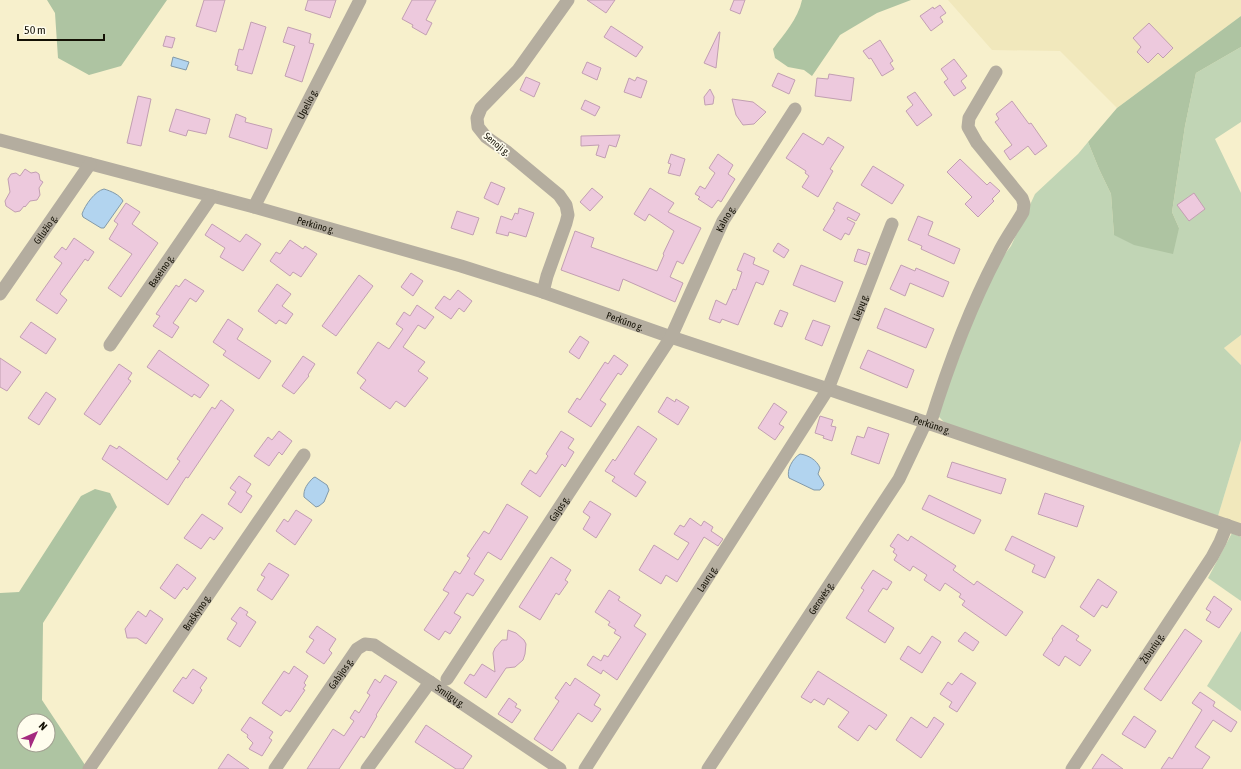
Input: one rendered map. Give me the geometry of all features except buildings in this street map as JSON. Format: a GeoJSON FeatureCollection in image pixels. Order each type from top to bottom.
{"type":"FeatureCollection","features":[{"type":"Feature","properties":{"kind":"street","name":"Upelio g."},"geometry":{"type":"LineString","coordinates":[[254,207],[360,0]]}},
{"type":"Feature","properties":{"kind":"street","name":"Senoji g."},"geometry":{"type":"LineString","coordinates":[[543,292],[547,276],[566,223],[568,215],[566,205],[559,195],[506,151],[486,137],[478,127],[477,118],[481,108],[518,70],[568,0]]}},
{"type":"Feature","properties":{"kind":"street","name":"Gerovės g."},"geometry":{"type":"LineString","coordinates":[[708,769],[899,479],[928,423],[983,284],[998,252],[1023,212],[1024,204],[1022,198],[977,143],[968,127],[969,118],[996,72]]}},
{"type":"Feature","properties":{"kind":"street","name":"Kalno g."},"geometry":{"type":"LineString","coordinates":[[670,337],[723,220],[795,108]]}},
{"type":"Feature","properties":{"kind":"street","name":"Perkūno g."},"geometry":{"type":"LineString","coordinates":[[0,140],[254,207],[461,266],[543,292],[670,337],[828,389],[1241,530]]}},
{"type":"Feature","properties":{"kind":"street","name":"Gilužio g."},"geometry":{"type":"LineString","coordinates":[[0,294],[90,164]]}},
{"type":"Feature","properties":{"kind":"street","name":"Baseino g."},"geometry":{"type":"LineString","coordinates":[[110,345],[212,196]]}},
{"type":"Feature","properties":{"kind":"street","name":"Liepų g."},"geometry":{"type":"LineString","coordinates":[[828,389],[892,224]]}},
{"type":"Feature","properties":{"kind":"street","name":"Gajos g."},"geometry":{"type":"LineString","coordinates":[[447,679],[670,337]]}},
{"type":"Feature","properties":{"kind":"street","name":"Laurų g."},"geometry":{"type":"LineString","coordinates":[[585,769],[828,389]]}},
{"type":"Feature","properties":{"kind":"street","name":"Braškyno g."},"geometry":{"type":"LineString","coordinates":[[89,769],[304,455]]}},
{"type":"Feature","properties":{"kind":"street","name":"Žiburių g."},"geometry":{"type":"LineString","coordinates":[[1072,769],[1212,557],[1227,525]]}},
{"type":"Feature","properties":{"kind":"street","name":"Gabijos g."},"geometry":{"type":"LineString","coordinates":[[275,769],[357,649],[365,644],[374,645],[430,682]]}},
{"type":"Feature","properties":{"kind":"street","name":"Smilgų g."},"geometry":{"type":"LineString","coordinates":[[367,769],[430,682],[560,769]]}},
{"type":"Feature","properties":{"kind":"shaded area"},"geometry":{"type":"Polygon","coordinates":[[[948,0],[1241,0],[1241,16],[1117,108],[1060,51],[992,50],[948,0]]]}},
{"type":"Feature","properties":{"kind":"shaded area"},"geometry":{"type":"Polygon","coordinates":[[[1241,335],[1241,365],[1224,348],[1241,335]]]}},
{"type":"Feature","properties":{"kind":"shaded area"},"geometry":{"type":"Polygon","coordinates":[[[1241,440],[1241,525],[1218,516],[1241,440]]]}},
{"type":"Feature","properties":{"kind":"green space"},"geometry":{"type":"Polygon","coordinates":[[[47,0],[167,0],[121,66],[89,75],[58,58],[55,13],[47,0]]]}},
{"type":"Feature","properties":{"kind":"green space"},"geometry":{"type":"Polygon","coordinates":[[[802,0],[911,0],[877,13],[840,35],[812,76],[804,70],[788,67],[775,58],[773,49],[794,20],[802,0]]]}},
{"type":"Feature","properties":{"kind":"green space"},"geometry":{"type":"Polygon","coordinates":[[[1241,16],[1241,47],[1196,73],[1185,126],[1172,212],[1179,228],[1173,254],[1134,245],[1114,235],[1111,194],[1088,142],[1117,108],[1241,16]]]}},
{"type":"Feature","properties":{"kind":"green space"},"geometry":{"type":"Polygon","coordinates":[[[1241,47],[1241,122],[1215,139],[1241,193],[1241,335],[1224,348],[1241,365],[1241,440],[1218,516],[945,423],[937,415],[983,294],[1001,259],[1011,246],[1035,194],[1078,154],[1088,142],[1111,194],[1114,235],[1179,228],[1172,212],[1185,126],[1196,73],[1241,47]]]}},
{"type":"Feature","properties":{"kind":"green space"},"geometry":{"type":"Polygon","coordinates":[[[95,489],[110,493],[117,507],[43,623],[42,700],[51,713],[16,713],[16,753],[56,753],[56,721],[85,765],[83,769],[0,769],[0,593],[19,592],[81,496],[95,489]]]}},
{"type":"Feature","properties":{"kind":"green space"},"geometry":{"type":"Polygon","coordinates":[[[1232,533],[1241,537],[1241,601],[1208,578],[1232,533]]]}},
{"type":"Feature","properties":{"kind":"green space"},"geometry":{"type":"Polygon","coordinates":[[[1241,631],[1241,711],[1207,686],[1241,631]]]}},
{"type":"Feature","properties":{"kind":"water"},"geometry":{"type":"Polygon","coordinates":[[[173,57],[189,62],[186,70],[171,66],[173,57]]]}},
{"type":"Feature","properties":{"kind":"water"},"geometry":{"type":"Polygon","coordinates":[[[104,189],[120,197],[123,201],[104,228],[101,228],[83,217],[82,214],[85,207],[97,192],[104,189]]]}},
{"type":"Feature","properties":{"kind":"water"},"geometry":{"type":"Polygon","coordinates":[[[800,454],[812,458],[819,465],[820,468],[818,474],[824,485],[820,490],[814,490],[789,478],[788,471],[791,464],[800,454]]]}},
{"type":"Feature","properties":{"kind":"water"},"geometry":{"type":"Polygon","coordinates":[[[315,477],[327,485],[329,490],[324,502],[316,507],[304,497],[305,489],[315,477]]]}}]}
